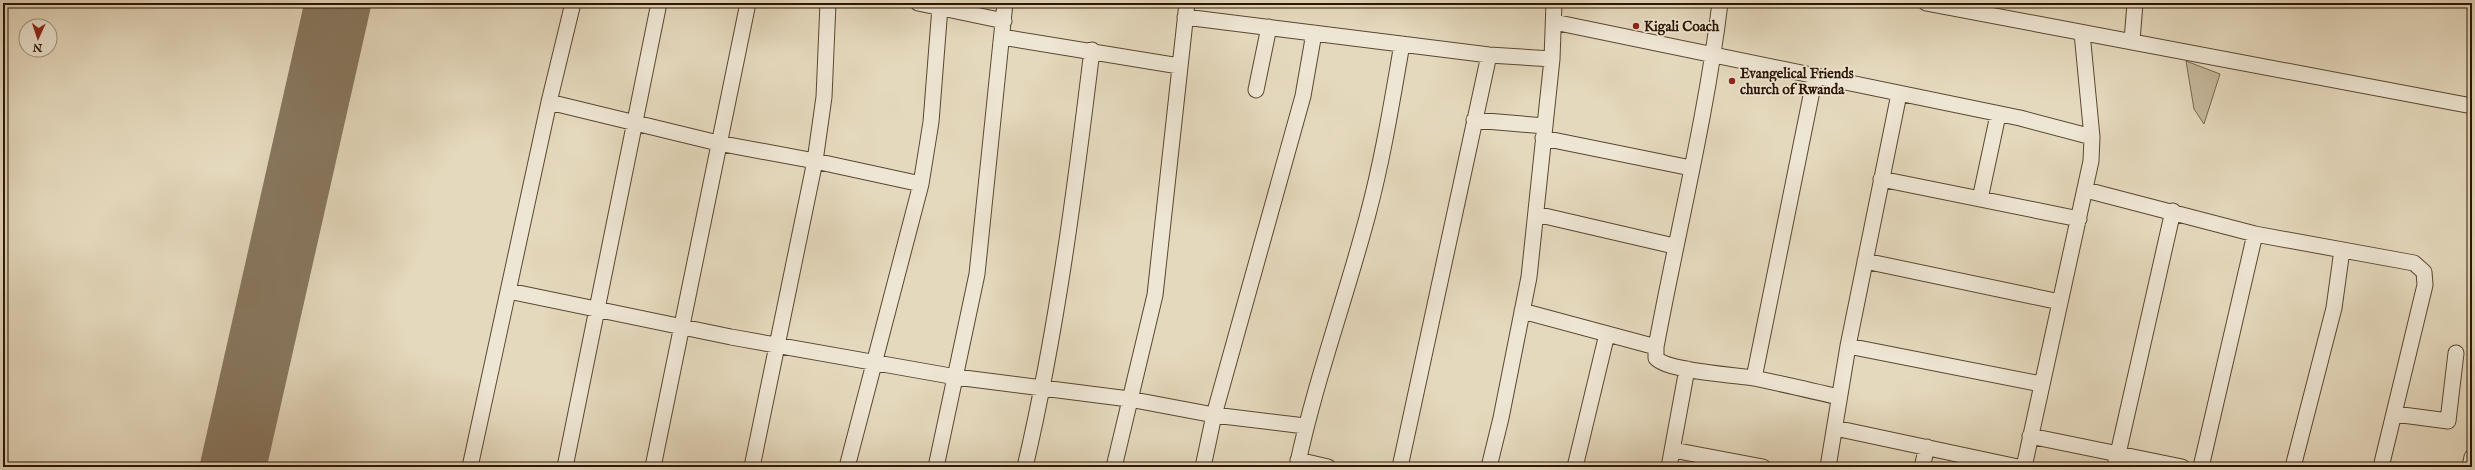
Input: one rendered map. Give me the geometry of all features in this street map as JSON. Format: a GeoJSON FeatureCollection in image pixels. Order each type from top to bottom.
{"type":"FeatureCollection","features":[{"type":"Feature","properties":{"kind":"street"},"geometry":{"type":"LineString","coordinates":[[470,467],[549,102],[572,3]]}},
{"type":"Feature","properties":{"kind":"street"},"geometry":{"type":"LineString","coordinates":[[565,467],[595,308],[659,3]]}},
{"type":"Feature","properties":{"kind":"street"},"geometry":{"type":"LineString","coordinates":[[653,467],[683,327],[718,143],[748,3]]}},
{"type":"Feature","properties":{"kind":"street"},"geometry":{"type":"LineString","coordinates":[[752,467],[776,344],[815,161],[824,97],[828,3]]}},
{"type":"Feature","properties":{"kind":"street"},"geometry":{"type":"LineString","coordinates":[[918,3],[1004,21]]}},
{"type":"Feature","properties":{"kind":"street"},"geometry":{"type":"LineString","coordinates":[[936,467],[977,274],[1005,3]]}},
{"type":"Feature","properties":{"kind":"street"},"geometry":{"type":"LineString","coordinates":[[1488,467],[1501,418],[1522,311],[1536,214],[1552,59],[1554,3]]}},
{"type":"Feature","properties":{"kind":"street"},"geometry":{"type":"LineString","coordinates":[[1720,3],[1714,54],[1674,246],[1656,347],[1656,358],[1660,362],[1687,369],[1754,378],[1838,396]]}},
{"type":"Feature","properties":{"kind":"street"},"geometry":{"type":"LineString","coordinates":[[1926,3],[2472,106]]}},
{"type":"Feature","properties":{"kind":"street"},"geometry":{"type":"LineString","coordinates":[[2132,41],[2135,3]]}},
{"type":"Feature","properties":{"kind":"street"},"geometry":{"type":"LineString","coordinates":[[847,467],[921,184],[931,122],[940,7]]}},
{"type":"Feature","properties":{"kind":"street"},"geometry":{"type":"LineString","coordinates":[[1114,467],[1155,295],[1186,10],[1269,27],[1314,34],[1489,55],[1552,59]]}},
{"type":"Feature","properties":{"kind":"street"},"geometry":{"type":"LineString","coordinates":[[1554,22],[1714,54],[1998,115],[2092,137]]}},
{"type":"Feature","properties":{"kind":"street"},"geometry":{"type":"LineString","coordinates":[[1256,90],[1269,27]]}},
{"type":"Feature","properties":{"kind":"street"},"geometry":{"type":"LineString","coordinates":[[2024,467],[2041,384],[2086,190],[2091,162],[2092,137],[2082,33]]}},
{"type":"Feature","properties":{"kind":"street"},"geometry":{"type":"LineString","coordinates":[[1203,467],[1214,415],[1303,96],[1314,34]]}},
{"type":"Feature","properties":{"kind":"street"},"geometry":{"type":"LineString","coordinates":[[1002,37],[1092,50],[1180,66]]}},
{"type":"Feature","properties":{"kind":"street"},"geometry":{"type":"LineString","coordinates":[[1328,467],[1298,463],[1305,426],[1368,214],[1385,140],[1402,44]]}},
{"type":"Feature","properties":{"kind":"street"},"geometry":{"type":"LineString","coordinates":[[1025,467],[1042,390],[1075,194],[1092,50]]}},
{"type":"Feature","properties":{"kind":"street"},"geometry":{"type":"LineString","coordinates":[[1400,467],[1489,55]]}},
{"type":"Feature","properties":{"kind":"street"},"geometry":{"type":"LineString","coordinates":[[1754,378],[1815,76]]}},
{"type":"Feature","properties":{"kind":"street"},"geometry":{"type":"LineString","coordinates":[[1828,467],[1838,396],[1899,94]]}},
{"type":"Feature","properties":{"kind":"street"},"geometry":{"type":"LineString","coordinates":[[549,102],[718,143],[815,161],[921,184]]}},
{"type":"Feature","properties":{"kind":"street"},"geometry":{"type":"LineString","coordinates":[[1980,199],[1998,115]]}},
{"type":"Feature","properties":{"kind":"street"},"geometry":{"type":"LineString","coordinates":[[1474,120],[1544,132],[1690,168]]}},
{"type":"Feature","properties":{"kind":"street"},"geometry":{"type":"LineString","coordinates":[[1882,180],[2079,219]]}},
{"type":"Feature","properties":{"kind":"street"},"geometry":{"type":"LineString","coordinates":[[2086,190],[2173,211],[2255,234],[2414,263],[2424,272],[2425,285],[2381,467]]}},
{"type":"Feature","properties":{"kind":"street"},"geometry":{"type":"LineString","coordinates":[[2116,460],[2173,211]]}},
{"type":"Feature","properties":{"kind":"street"},"geometry":{"type":"LineString","coordinates":[[1536,214],[1674,246]]}},
{"type":"Feature","properties":{"kind":"street"},"geometry":{"type":"LineString","coordinates":[[2201,467],[2255,234]]}},
{"type":"Feature","properties":{"kind":"street"},"geometry":{"type":"LineString","coordinates":[[2293,467],[2332,314],[2342,250]]}},
{"type":"Feature","properties":{"kind":"street"},"geometry":{"type":"LineString","coordinates":[[1865,260],[2060,302]]}},
{"type":"Feature","properties":{"kind":"street"},"geometry":{"type":"LineString","coordinates":[[509,291],[683,327],[956,378],[1042,390],[1129,399],[1214,415],[1305,426]]}},
{"type":"Feature","properties":{"kind":"street"},"geometry":{"type":"LineString","coordinates":[[1522,311],[1656,347]]}},
{"type":"Feature","properties":{"kind":"street"},"geometry":{"type":"LineString","coordinates":[[1576,467],[1607,334]]}},
{"type":"Feature","properties":{"kind":"street"},"geometry":{"type":"LineString","coordinates":[[1848,346],[2041,384]]}},
{"type":"Feature","properties":{"kind":"street"},"geometry":{"type":"LineString","coordinates":[[2395,414],[2448,422],[2456,353]]}},
{"type":"Feature","properties":{"kind":"street"},"geometry":{"type":"LineString","coordinates":[[1669,467],[1674,450],[1687,369]]}},
{"type":"Feature","properties":{"kind":"street"},"geometry":{"type":"LineString","coordinates":[[1834,428],[2018,467]]}},
{"type":"Feature","properties":{"kind":"street"},"geometry":{"type":"LineString","coordinates":[[2030,436],[2116,460],[2182,467]]}},
{"type":"Feature","properties":{"kind":"street"},"geometry":{"type":"LineString","coordinates":[[1922,467],[1927,447]]}},
{"type":"Feature","properties":{"kind":"street"},"geometry":{"type":"LineString","coordinates":[[1674,450],[1763,467]]}},
{"type":"Feature","properties":{"kind":"street"},"geometry":{"type":"LineString","coordinates":[[2470,467],[2472,457]]}},
{"type":"Feature","properties":{"kind":"shaded area"},"geometry":{"type":"Polygon","coordinates":[[[2186,61],[2220,74],[2204,124],[2194,109],[2186,61]]]}},
{"type":"Feature","properties":{"kind":"runway"},"geometry":{"type":"LineString","coordinates":[[233,467],[338,3]]}},
{"type":"Feature","properties":{"kind":"place","name":"Kigali Coach"},"geometry":{"type":"Point","coordinates":[1636,26]}},
{"type":"Feature","properties":{"kind":"place","name":"Evangelical Friends church of Rwanda"},"geometry":{"type":"Point","coordinates":[1732,81]}}]}
